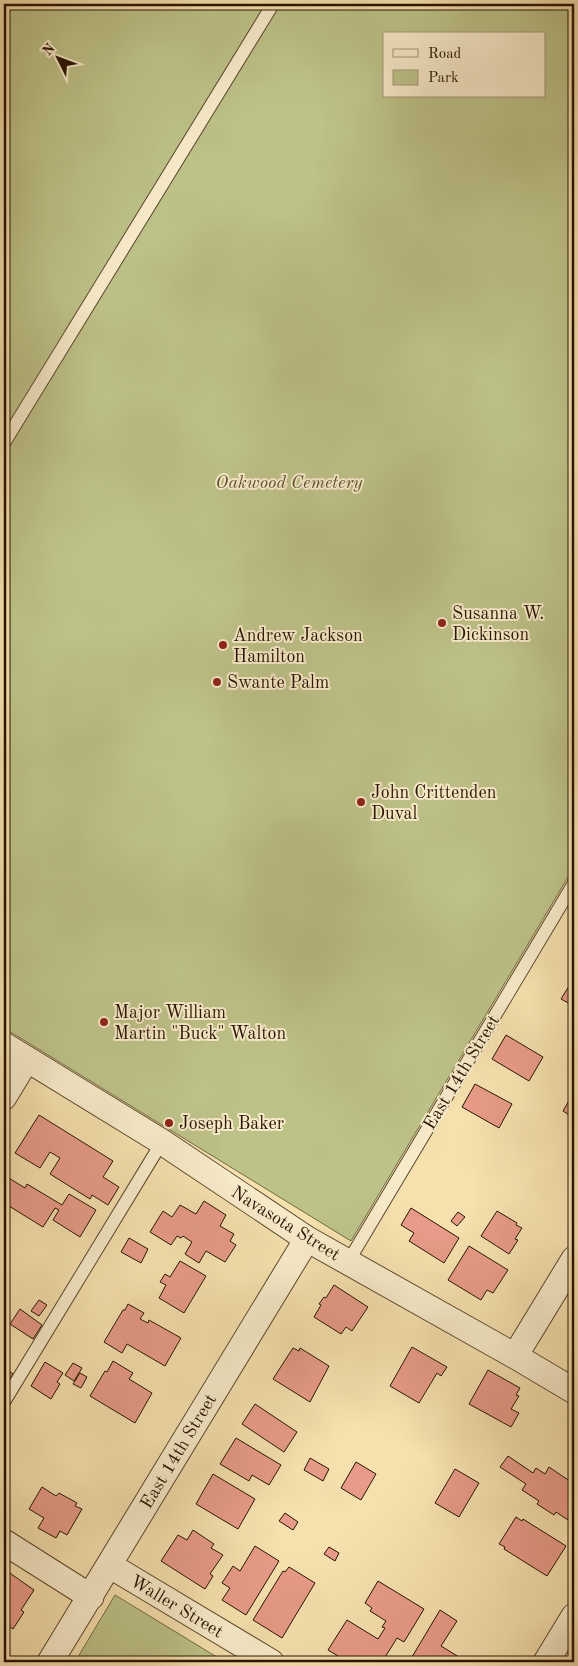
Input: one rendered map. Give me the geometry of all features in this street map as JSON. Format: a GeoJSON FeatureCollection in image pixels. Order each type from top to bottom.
{"type":"FeatureCollection","features":[{"type":"Feature","properties":{"kind":"street","name":"Navasota Street"},"geometry":{"type":"LineString","coordinates":[[4,1044],[162,1142],[306,1239],[574,1391]]}},
{"type":"Feature","properties":{"kind":"street"},"geometry":{"type":"LineString","coordinates":[[4,1097],[27,1059]]}},
{"type":"Feature","properties":{"kind":"street","name":"East 14th Street"},"geometry":{"type":"LineString","coordinates":[[50,1662],[306,1239]]}},
{"type":"Feature","properties":{"kind":"street"},"geometry":{"type":"LineString","coordinates":[[515,1356],[574,1259]]}},
{"type":"Feature","properties":{"kind":"street"},"geometry":{"type":"LineString","coordinates":[[4,1542],[91,1597]]}},
{"type":"Feature","properties":{"kind":"street","name":"Waller Street"},"geometry":{"type":"LineString","coordinates":[[109,1565],[270,1662]]}},
{"type":"Feature","properties":{"kind":"street"},"geometry":{"type":"LineString","coordinates":[[546,1662],[574,1616]]}},
{"type":"Feature","properties":{"kind":"lane"},"geometry":{"type":"LineString","coordinates":[[4,443],[273,4]]}},
{"type":"Feature","properties":{"kind":"lane","name":"East 14th Street"},"geometry":{"type":"LineString","coordinates":[[348,1262],[574,883]]}},
{"type":"Feature","properties":{"kind":"lane"},"geometry":{"type":"LineString","coordinates":[[4,1402],[162,1142]]}},
{"type":"Feature","properties":{"kind":"green space","name":"Oakwood Cemetery"},"geometry":{"type":"Polygon","coordinates":[[[4,4],[574,4],[574,867],[351,1241],[4,1028],[4,4]]]}},
{"type":"Feature","properties":{"kind":"green space"},"geometry":{"type":"Polygon","coordinates":[[[115,1595],[225,1662],[75,1662],[115,1595]]]}},
{"type":"Feature","properties":{"kind":"building"},"geometry":{"type":"Polygon","coordinates":[[[574,978],[574,1006],[561,999],[574,978]]]}},
{"type":"Feature","properties":{"kind":"building"},"geometry":{"type":"Polygon","coordinates":[[[506,1035],[543,1057],[529,1081],[492,1059],[506,1035]]]}},
{"type":"Feature","properties":{"kind":"building"},"geometry":{"type":"Polygon","coordinates":[[[475,1084],[512,1104],[499,1128],[462,1107],[475,1084]]]}},
{"type":"Feature","properties":{"kind":"building"},"geometry":{"type":"Polygon","coordinates":[[[574,1092],[574,1118],[563,1111],[574,1092]]]}},
{"type":"Feature","properties":{"kind":"building"},"geometry":{"type":"Polygon","coordinates":[[[39,1115],[113,1161],[103,1177],[119,1187],[108,1205],[92,1195],[90,1199],[50,1174],[60,1158],[50,1152],[40,1168],[15,1153],[39,1115]]]}},
{"type":"Feature","properties":{"kind":"building"},"geometry":{"type":"Polygon","coordinates":[[[4,1175],[25,1188],[27,1184],[62,1205],[69,1194],[96,1210],[80,1237],[53,1220],[59,1210],[55,1208],[43,1227],[4,1203],[4,1175]]]}},
{"type":"Feature","properties":{"kind":"building"},"geometry":{"type":"Polygon","coordinates":[[[204,1201],[226,1215],[220,1226],[234,1234],[230,1241],[236,1245],[225,1262],[206,1251],[199,1263],[185,1254],[192,1242],[183,1236],[181,1238],[177,1236],[171,1245],[150,1232],[163,1211],[172,1217],[180,1205],[196,1214],[204,1201]]]}},
{"type":"Feature","properties":{"kind":"building"},"geometry":{"type":"Polygon","coordinates":[[[411,1208],[459,1238],[444,1263],[409,1241],[414,1233],[401,1225],[411,1208]]]}},
{"type":"Feature","properties":{"kind":"building"},"geometry":{"type":"Polygon","coordinates":[[[497,1211],[522,1228],[515,1239],[518,1240],[509,1254],[481,1236],[497,1211]]]}},
{"type":"Feature","properties":{"kind":"building"},"geometry":{"type":"Polygon","coordinates":[[[458,1212],[465,1217],[457,1226],[451,1221],[458,1212]]]}},
{"type":"Feature","properties":{"kind":"building"},"geometry":{"type":"Polygon","coordinates":[[[129,1238],[148,1249],[141,1263],[121,1252],[129,1238]]]}},
{"type":"Feature","properties":{"kind":"building"},"geometry":{"type":"Polygon","coordinates":[[[469,1246],[508,1270],[493,1293],[487,1290],[481,1300],[448,1280],[469,1246]]]}},
{"type":"Feature","properties":{"kind":"building"},"geometry":{"type":"Polygon","coordinates":[[[180,1261],[206,1276],[184,1313],[159,1298],[166,1285],[160,1282],[165,1274],[170,1277],[180,1261]]]}},
{"type":"Feature","properties":{"kind":"building"},"geometry":{"type":"Polygon","coordinates":[[[334,1285],[368,1307],[352,1331],[346,1327],[341,1334],[314,1317],[321,1305],[319,1304],[324,1297],[326,1298],[334,1285]]]}},
{"type":"Feature","properties":{"kind":"building"},"geometry":{"type":"Polygon","coordinates":[[[39,1300],[47,1305],[39,1316],[31,1311],[39,1300]]]}},
{"type":"Feature","properties":{"kind":"building"},"geometry":{"type":"Polygon","coordinates":[[[128,1304],[144,1313],[140,1319],[148,1323],[149,1320],[181,1338],[165,1366],[127,1344],[122,1353],[104,1342],[128,1304]]]}},
{"type":"Feature","properties":{"kind":"building"},"geometry":{"type":"Polygon","coordinates":[[[20,1309],[42,1325],[33,1339],[10,1324],[20,1309]]]}},
{"type":"Feature","properties":{"kind":"building"},"geometry":{"type":"Polygon","coordinates":[[[412,1347],[447,1367],[441,1376],[437,1373],[419,1403],[390,1386],[412,1347]]]}},
{"type":"Feature","properties":{"kind":"building"},"geometry":{"type":"Polygon","coordinates":[[[293,1348],[299,1351],[300,1348],[329,1366],[310,1402],[273,1379],[293,1348]]]}},
{"type":"Feature","properties":{"kind":"building"},"geometry":{"type":"Polygon","coordinates":[[[113,1361],[133,1373],[129,1379],[152,1393],[135,1423],[90,1396],[113,1361]]]}},
{"type":"Feature","properties":{"kind":"building"},"geometry":{"type":"Polygon","coordinates":[[[45,1362],[63,1373],[57,1382],[60,1384],[51,1399],[31,1386],[45,1362]]]}},
{"type":"Feature","properties":{"kind":"building"},"geometry":{"type":"Polygon","coordinates":[[[73,1363],[82,1368],[74,1381],[65,1375],[73,1363]]]}},
{"type":"Feature","properties":{"kind":"building"},"geometry":{"type":"Polygon","coordinates":[[[4,1368],[13,1374],[4,1388],[4,1368]]]}},
{"type":"Feature","properties":{"kind":"building"},"geometry":{"type":"Polygon","coordinates":[[[488,1370],[520,1388],[516,1395],[519,1396],[511,1409],[519,1413],[511,1427],[469,1404],[488,1370]]]}},
{"type":"Feature","properties":{"kind":"building"},"geometry":{"type":"Polygon","coordinates":[[[80,1373],[87,1377],[81,1388],[73,1384],[80,1373]]]}},
{"type":"Feature","properties":{"kind":"building"},"geometry":{"type":"Polygon","coordinates":[[[255,1404],[297,1432],[284,1452],[242,1424],[255,1404]]]}},
{"type":"Feature","properties":{"kind":"building"},"geometry":{"type":"Polygon","coordinates":[[[236,1438],[281,1465],[269,1485],[252,1475],[249,1481],[220,1464],[236,1438]]]}},
{"type":"Feature","properties":{"kind":"building"},"geometry":{"type":"Polygon","coordinates":[[[508,1456],[533,1473],[536,1468],[545,1474],[549,1467],[574,1484],[574,1524],[556,1512],[554,1515],[537,1504],[539,1501],[522,1490],[526,1484],[500,1467],[508,1456]]]}},
{"type":"Feature","properties":{"kind":"building"},"geometry":{"type":"Polygon","coordinates":[[[310,1458],[329,1469],[323,1481],[304,1470],[310,1458]]]}},
{"type":"Feature","properties":{"kind":"building"},"geometry":{"type":"Polygon","coordinates":[[[356,1462],[376,1474],[361,1500],[341,1488],[356,1462]]]}},
{"type":"Feature","properties":{"kind":"building"},"geometry":{"type":"Polygon","coordinates":[[[455,1469],[479,1483],[459,1517],[435,1503],[455,1469]]]}},
{"type":"Feature","properties":{"kind":"building"},"geometry":{"type":"Polygon","coordinates":[[[213,1474],[255,1499],[238,1529],[196,1504],[213,1474]]]}},
{"type":"Feature","properties":{"kind":"building"},"geometry":{"type":"Polygon","coordinates":[[[42,1487],[56,1496],[59,1493],[77,1503],[75,1506],[82,1509],[67,1535],[60,1531],[56,1538],[38,1528],[44,1518],[29,1509],[42,1487]]]}},
{"type":"Feature","properties":{"kind":"building"},"geometry":{"type":"Polygon","coordinates":[[[285,1513],[298,1522],[293,1530],[279,1521],[285,1513]]]}},
{"type":"Feature","properties":{"kind":"building"},"geometry":{"type":"Polygon","coordinates":[[[516,1517],[522,1521],[523,1519],[566,1546],[547,1576],[499,1544],[516,1517]]]}},
{"type":"Feature","properties":{"kind":"building"},"geometry":{"type":"Polygon","coordinates":[[[193,1530],[214,1544],[211,1548],[223,1555],[210,1574],[213,1576],[205,1589],[161,1561],[178,1535],[187,1540],[193,1530]]]}},
{"type":"Feature","properties":{"kind":"building"},"geometry":{"type":"Polygon","coordinates":[[[255,1546],[279,1561],[246,1615],[222,1600],[230,1588],[222,1583],[233,1566],[240,1571],[255,1546]]]}},
{"type":"Feature","properties":{"kind":"building"},"geometry":{"type":"Polygon","coordinates":[[[329,1547],[339,1553],[335,1561],[324,1554],[329,1547]]]}},
{"type":"Feature","properties":{"kind":"building"},"geometry":{"type":"Polygon","coordinates":[[[289,1567],[315,1583],[282,1638],[253,1620],[283,1571],[285,1572],[289,1567]]]}},
{"type":"Feature","properties":{"kind":"building"},"geometry":{"type":"Polygon","coordinates":[[[4,1569],[34,1590],[21,1610],[24,1612],[13,1629],[4,1623],[4,1569]]]}},
{"type":"Feature","properties":{"kind":"building"},"geometry":{"type":"Polygon","coordinates":[[[378,1581],[424,1609],[404,1642],[397,1638],[382,1662],[348,1662],[328,1650],[347,1620],[378,1639],[385,1628],[382,1627],[386,1621],[370,1611],[372,1608],[365,1603],[378,1581]]]}},
{"type":"Feature","properties":{"kind":"building"},"geometry":{"type":"Polygon","coordinates":[[[440,1610],[457,1621],[441,1646],[467,1662],[409,1662],[440,1610]]]}},
{"type":"Feature","properties":{"kind":"place","name":"Susanna W. Dickinson"},"geometry":{"type":"Point","coordinates":[442,623]}},
{"type":"Feature","properties":{"kind":"place","name":"Andrew Jackson Hamilton"},"geometry":{"type":"Point","coordinates":[223,645]}},
{"type":"Feature","properties":{"kind":"place","name":"Swante Palm"},"geometry":{"type":"Point","coordinates":[217,682]}},
{"type":"Feature","properties":{"kind":"place","name":"John Crittenden Duval"},"geometry":{"type":"Point","coordinates":[361,802]}},
{"type":"Feature","properties":{"kind":"place","name":"Major William Martin \"Buck\" Walton"},"geometry":{"type":"Point","coordinates":[104,1022]}},
{"type":"Feature","properties":{"kind":"place","name":"Joseph Baker"},"geometry":{"type":"Point","coordinates":[169,1123]}}]}
